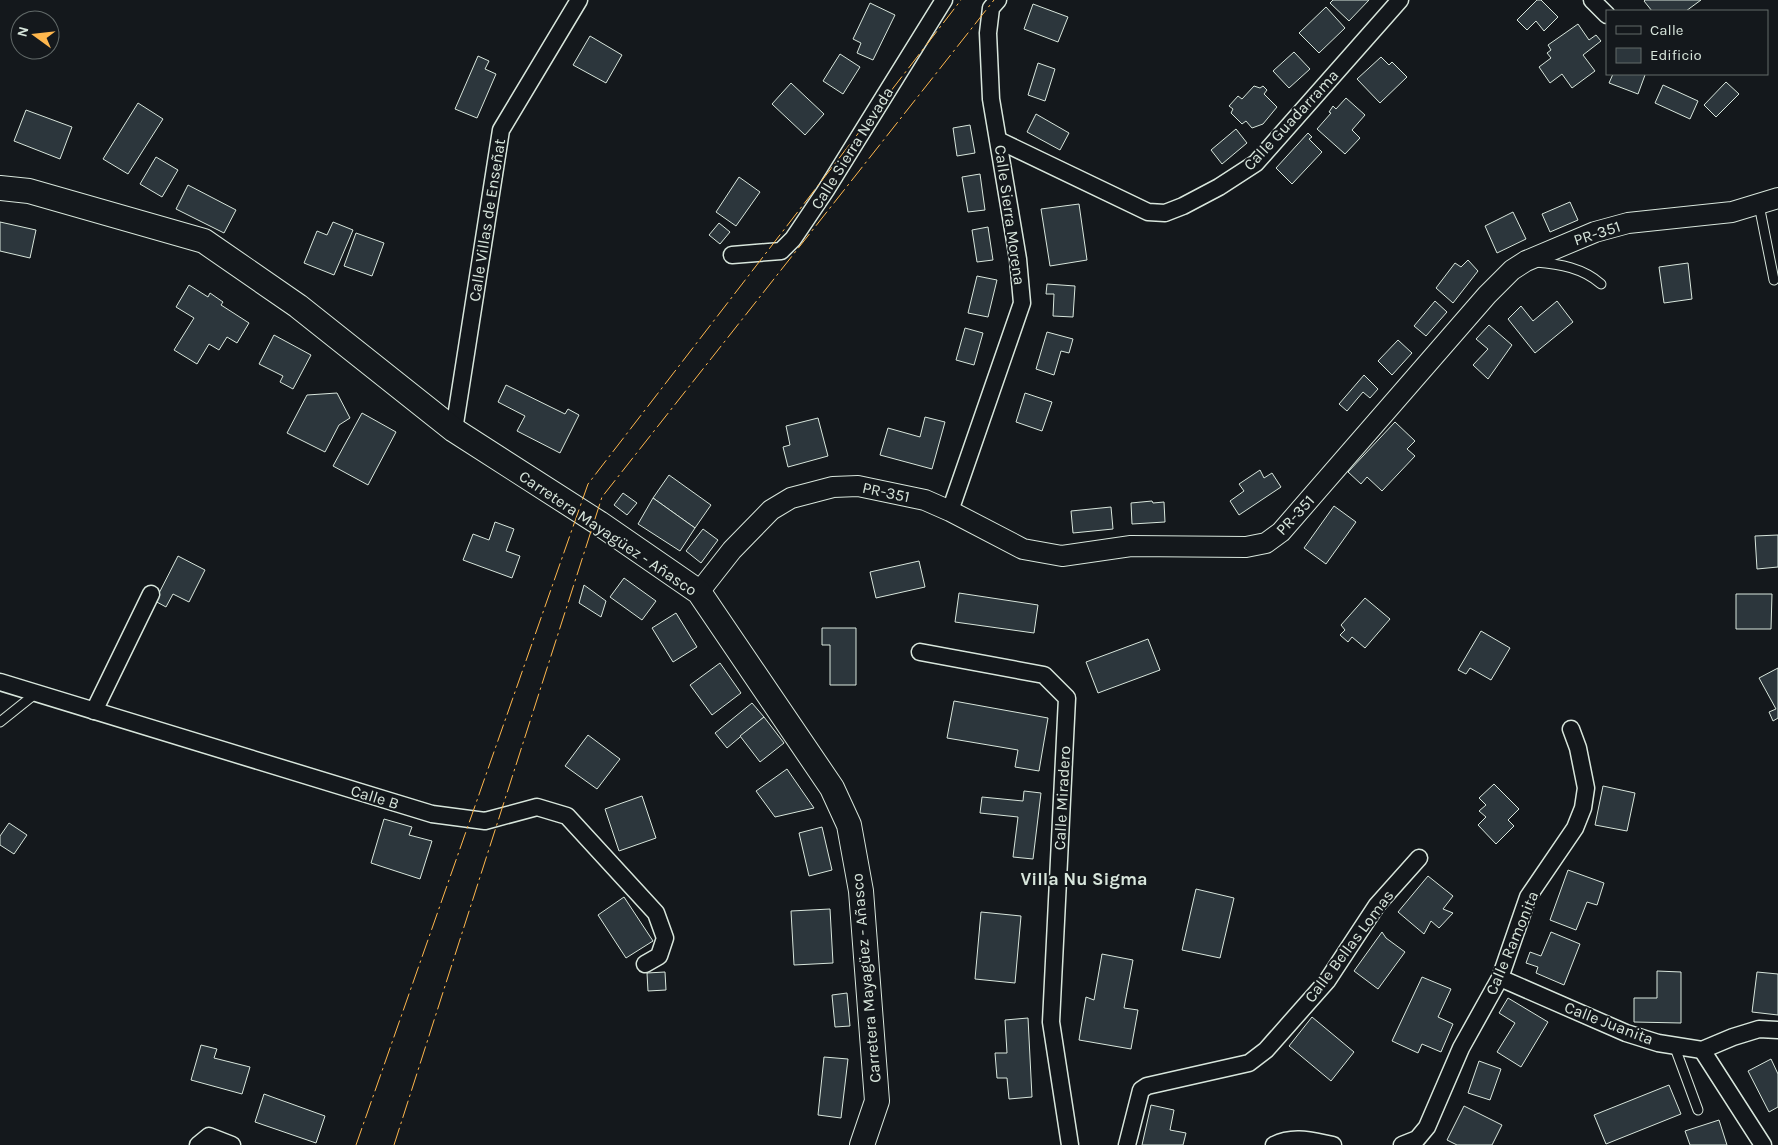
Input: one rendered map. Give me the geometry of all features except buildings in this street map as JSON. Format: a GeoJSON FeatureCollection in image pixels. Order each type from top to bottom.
{"type":"FeatureCollection","features":[{"type":"Feature","properties":{"kind":"main road","name":"Carretera Mayagüez - Añasco"},"geometry":{"type":"LineString","coordinates":[[0,188],[30,191],[204,241],[298,306],[454,430],[600,523],[699,592],[832,788],[849,824],[861,891],[877,1101],[862,1145]]}},
{"type":"Feature","properties":{"kind":"street","name":"Calle Villas de Enseñat"},"geometry":{"type":"LineString","coordinates":[[454,430],[501,130],[579,0]]}},
{"type":"Feature","properties":{"kind":"street","name":"Calle Sierra Nevada"},"geometry":{"type":"LineString","coordinates":[[732,256],[781,251],[793,239],[826,190],[944,0]]}},
{"type":"Feature","properties":{"kind":"street","name":"Calle Guadarrama"},"geometry":{"type":"LineString","coordinates":[[1000,141],[1148,212],[1165,213],[1183,206],[1219,187],[1256,163],[1400,0]]}},
{"type":"Feature","properties":{"kind":"street"},"geometry":{"type":"LineString","coordinates":[[1592,0],[1606,14]]}},
{"type":"Feature","properties":{"kind":"street","name":"Calle Sierra Morena"},"geometry":{"type":"LineString","coordinates":[[950,511],[1022,303],[1018,259],[1000,141],[991,99],[988,33],[989,3]]}},
{"type":"Feature","properties":{"kind":"street","name":"PR-351"},"geometry":{"type":"LineString","coordinates":[[699,592],[732,550],[771,510],[791,498],[833,487],[858,486],[925,500],[1023,549],[1062,556],[1131,546],[1246,547],[1266,544],[1281,532],[1497,284],[1512,270],[1526,261],[1574,240],[1628,223],[1732,212],[1778,198]]}},
{"type":"Feature","properties":{"kind":"street"},"geometry":{"type":"LineString","coordinates":[[94,711],[151,594]]}},
{"type":"Feature","properties":{"kind":"street","name":"Calle Miradero"},"geometry":{"type":"LineString","coordinates":[[920,652],[1044,675],[1067,698],[1051,1022],[1070,1145]]}},
{"type":"Feature","properties":{"kind":"street","name":"Calle B"},"geometry":{"type":"LineString","coordinates":[[0,682],[432,814],[485,821],[537,807],[567,816],[656,913],[665,938],[659,956],[644,964]]}},
{"type":"Feature","properties":{"kind":"street","name":"Calle Ramonita"},"geometry":{"type":"LineString","coordinates":[[1402,1145],[1417,1138],[1427,1127],[1461,1048],[1500,978],[1528,897],[1575,828],[1583,808],[1586,788],[1584,771],[1571,729]]}},
{"type":"Feature","properties":{"kind":"street","name":"Calle Bellas Lomas"},"geometry":{"type":"LineString","coordinates":[[1127,1145],[1142,1090],[1147,1086],[1249,1063],[1266,1050],[1326,981],[1377,905],[1419,858]]}},
{"type":"Feature","properties":{"kind":"street","name":"Calle Juanita"},"geometry":{"type":"LineString","coordinates":[[1500,978],[1626,1033],[1658,1043],[1702,1050]]}},
{"type":"Feature","properties":{"kind":"street"},"geometry":{"type":"LineString","coordinates":[[1763,1145],[1702,1050],[1759,1029],[1778,1030]]}},
{"type":"Feature","properties":{"kind":"street"},"geometry":{"type":"LineString","coordinates":[[198,1145],[209,1136],[232,1145]]}},
{"type":"Feature","properties":{"kind":"street"},"geometry":{"type":"LineString","coordinates":[[1274,1145],[1284,1140],[1299,1139],[1333,1145]]}},
{"type":"Feature","properties":{"kind":"lane"},"geometry":{"type":"LineString","coordinates":[[1759,205],[1774,280]]}},
{"type":"Feature","properties":{"kind":"lane"},"geometry":{"type":"LineString","coordinates":[[1526,261],[1566,266],[1593,278],[1601,284]]}},
{"type":"Feature","properties":{"kind":"lane"},"geometry":{"type":"LineString","coordinates":[[0,722],[35,694]]}},
{"type":"Feature","properties":{"kind":"lane"},"geometry":{"type":"LineString","coordinates":[[1674,1045],[1698,1110]]}},
{"type":"Feature","properties":{"kind":"power"},"geometry":{"type":"LineString","coordinates":[[356,1145],[588,484],[961,0]]}},
{"type":"Feature","properties":{"kind":"power"},"geometry":{"type":"LineString","coordinates":[[394,1145],[602,497],[994,0]]}},
{"type":"Feature","properties":{"kind":"district","name":"Villa Nu Sigma"},"geometry":{"type":"Point","coordinates":[1084,879]}}]}
